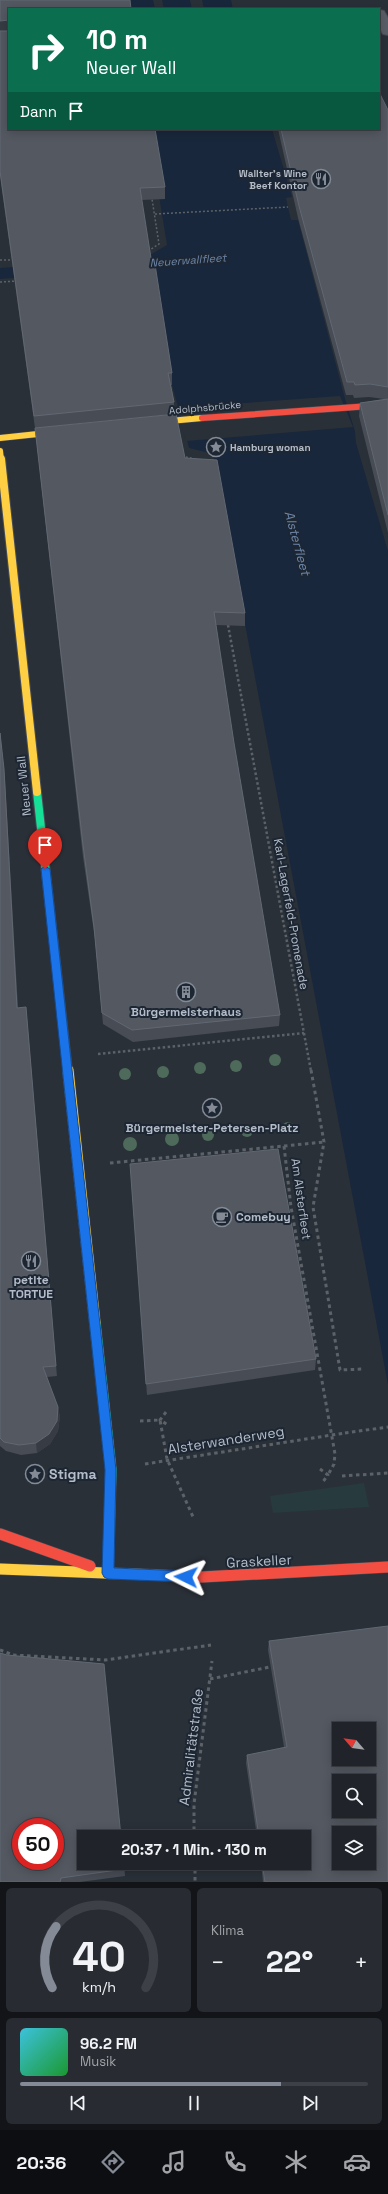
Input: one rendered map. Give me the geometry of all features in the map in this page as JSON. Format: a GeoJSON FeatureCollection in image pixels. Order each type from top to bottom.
{"type":"FeatureCollection","features":[{"type":"Feature","properties":{"kind":"street"},"geometry":{"type":"LineString","coordinates":[[380,16],[388,31]]}},
{"type":"Feature","properties":{"kind":"street","name":"Adolphsbrücke"},"geometry":{"type":"LineString","coordinates":[[141,424],[382,405]]}},
{"type":"Feature","properties":{"kind":"street"},"geometry":{"type":"LineString","coordinates":[[0,438],[78,430]]}},
{"type":"Feature","properties":{"kind":"street","name":"Neuer Wall"},"geometry":{"type":"LineString","coordinates":[[0,451],[111,1470],[108,1573]]}},
{"type":"Feature","properties":{"kind":"street"},"geometry":{"type":"LineString","coordinates":[[0,1534],[108,1573]]}},
{"type":"Feature","properties":{"kind":"street","name":"Graskeller"},"geometry":{"type":"LineString","coordinates":[[0,1569],[202,1577],[385,1568]]}},
{"type":"Feature","properties":{"kind":"path"},"geometry":{"type":"LineString","coordinates":[[148,251],[159,244],[152,199]]}},
{"type":"Feature","properties":{"kind":"path"},"geometry":{"type":"LineString","coordinates":[[155,214],[288,207]]}},
{"type":"Feature","properties":{"kind":"path"},"geometry":{"type":"LineString","coordinates":[[0,260],[12,260]]}},
{"type":"Feature","properties":{"kind":"path"},"geometry":{"type":"LineString","coordinates":[[0,282],[23,281]]}},
{"type":"Feature","properties":{"kind":"path"},"geometry":{"type":"LineString","coordinates":[[182,456],[199,459],[200,465]]}},
{"type":"Feature","properties":{"kind":"path","name":"Karl-Lagerfeld-Promenade"},"geometry":{"type":"LineString","coordinates":[[228,625],[324,1142],[313,1207]]}},
{"type":"Feature","properties":{"kind":"path"},"geometry":{"type":"LineString","coordinates":[[66,1058],[304,1033]]}},
{"type":"Feature","properties":{"kind":"path"},"geometry":{"type":"LineString","coordinates":[[284,1146],[324,1142]]}},
{"type":"Feature","properties":{"kind":"path","name":"Am Alsterfleet"},"geometry":{"type":"LineString","coordinates":[[78,1165],[284,1146],[291,1207],[335,1454],[334,1464],[322,1483]]}},
{"type":"Feature","properties":{"kind":"path","name":"Am Alsterfleet"},"geometry":{"type":"LineString","coordinates":[[313,1207],[340,1370],[364,1369]]}},
{"type":"Feature","properties":{"kind":"path"},"geometry":{"type":"LineString","coordinates":[[166,1412],[160,1420],[168,1459],[194,1519]]}},
{"type":"Feature","properties":{"kind":"path"},"geometry":{"type":"LineString","coordinates":[[135,1422],[160,1420],[168,1425]]}},
{"type":"Feature","properties":{"kind":"path","name":"Alsterwanderweg"},"geometry":{"type":"LineString","coordinates":[[111,1470],[168,1459],[388,1427]]}},
{"type":"Feature","properties":{"kind":"path"},"geometry":{"type":"LineString","coordinates":[[320,1469],[328,1475]]}},
{"type":"Feature","properties":{"kind":"path"},"geometry":{"type":"LineString","coordinates":[[342,1476],[388,1473]]}},
{"type":"Feature","properties":{"kind":"path"},"geometry":{"type":"LineString","coordinates":[[0,1650],[13,1655],[105,1660],[211,1645]]}},
{"type":"Feature","properties":{"kind":"path","name":"Admiralitätstraße"},"geometry":{"type":"LineString","coordinates":[[194,1830],[194,1804],[212,1661]]}},
{"type":"Feature","properties":{"kind":"path"},"geometry":{"type":"LineString","coordinates":[[210,1678],[270,1667]]}},
{"type":"Feature","properties":{"kind":"path"},"geometry":{"type":"LineString","coordinates":[[195,1870],[195,1882]]}},
{"type":"Feature","properties":{"kind":"green space"},"geometry":{"type":"Polygon","coordinates":[[[364,1483],[369,1507],[273,1513],[270,1496],[364,1483]]]}},
{"type":"Feature","properties":{"kind":"water"},"geometry":{"type":"Polygon","coordinates":[[[129,0],[153,0],[155,8],[131,8],[129,0]]]}},
{"type":"Feature","properties":{"kind":"water"},"geometry":{"type":"Polygon","coordinates":[[[162,0],[190,0],[192,8],[164,8],[162,0]]]}},
{"type":"Feature","properties":{"kind":"water"},"geometry":{"type":"Polygon","coordinates":[[[202,0],[231,0],[233,8],[204,8],[202,0]]]}},
{"type":"Feature","properties":{"kind":"water"},"geometry":{"type":"Polygon","coordinates":[[[148,130],[272,130],[292,197],[286,198],[291,220],[298,220],[344,395],[355,431],[356,443],[388,551],[388,1385],[213,454],[189,448],[172,385],[81,273],[0,279],[0,268],[148,256],[167,245],[148,130]]]}},
{"type":"Feature","properties":{"kind":"pier"},"geometry":{"type":"Polygon","coordinates":[[[340,396],[353,427],[186,441],[176,408],[340,396]]]}},
{"type":"Feature","properties":{"kind":"building"},"geometry":{"type":"Polygon","coordinates":[[[0,0],[130,0],[131,8],[8,8],[8,20],[0,21],[0,0]]]}},
{"type":"Feature","properties":{"kind":"building"},"geometry":{"type":"Polygon","coordinates":[[[0,31],[8,31],[8,130],[155,130],[165,187],[140,188],[151,258],[154,258],[172,373],[168,373],[174,402],[34,416],[0,171],[0,31]]]}},
{"type":"Feature","properties":{"kind":"building"},"geometry":{"type":"Polygon","coordinates":[[[380,94],[388,110],[388,387],[370,384],[355,385],[354,382],[347,382],[299,206],[281,130],[380,130],[380,94]]]}},
{"type":"Feature","properties":{"kind":"building"},"geometry":{"type":"Polygon","coordinates":[[[388,399],[388,515],[360,403],[388,399]]]}},
{"type":"Feature","properties":{"kind":"building"},"geometry":{"type":"Polygon","coordinates":[[[176,414],[185,458],[217,460],[245,613],[214,612],[234,743],[280,1015],[132,1030],[102,1013],[94,927],[83,845],[35,428],[176,414]]]}},
{"type":"Feature","properties":{"kind":"building"},"geometry":{"type":"Polygon","coordinates":[[[0,733],[4,769],[17,1008],[26,1007],[56,1366],[43,1367],[58,1407],[57,1421],[49,1434],[36,1443],[19,1445],[4,1442],[0,1438],[0,733]]]}},
{"type":"Feature","properties":{"kind":"building"},"geometry":{"type":"Polygon","coordinates":[[[278,1149],[316,1359],[146,1384],[130,1164],[278,1149]]]}},
{"type":"Feature","properties":{"kind":"building"},"geometry":{"type":"Polygon","coordinates":[[[388,1626],[388,1882],[265,1882],[263,1870],[311,1870],[311,1830],[258,1830],[247,1755],[287,1747],[269,1641],[388,1626]]]}},
{"type":"Feature","properties":{"kind":"building"},"geometry":{"type":"Polygon","coordinates":[[[0,1653],[7,1655],[104,1664],[120,1830],[77,1830],[77,1870],[117,1870],[61,1878],[60,1882],[0,1882],[0,1653]]]}},
{"type":"Feature","properties":{"kind":"traffic: fast"},"geometry":{"type":"LineString","coordinates":[[37,792],[64,1035]]}},
{"type":"Feature","properties":{"kind":"traffic: fast"},"geometry":{"type":"LineString","coordinates":[[95,1323],[111,1470],[108,1573]]}},
{"type":"Feature","properties":{"kind":"traffic: slow"},"geometry":{"type":"LineString","coordinates":[[148,423],[202,418]]}},
{"type":"Feature","properties":{"kind":"traffic: slow"},"geometry":{"type":"LineString","coordinates":[[0,438],[66,431]]}},
{"type":"Feature","properties":{"kind":"traffic: slow"},"geometry":{"type":"LineString","coordinates":[[0,451],[37,792]]}},
{"type":"Feature","properties":{"kind":"traffic: slow"},"geometry":{"type":"LineString","coordinates":[[64,1035],[95,1323]]}},
{"type":"Feature","properties":{"kind":"traffic: slow"},"geometry":{"type":"LineString","coordinates":[[0,1569],[157,1575]]}},
{"type":"Feature","properties":{"kind":"traffic: jam"},"geometry":{"type":"LineString","coordinates":[[202,418],[370,406]]}},
{"type":"Feature","properties":{"kind":"traffic: jam"},"geometry":{"type":"LineString","coordinates":[[0,1534],[90,1566]]}},
{"type":"Feature","properties":{"kind":"traffic: jam"},"geometry":{"type":"LineString","coordinates":[[157,1575],[202,1577],[388,1567]]}},
{"type":"Feature","properties":{"kind":"place","name":"Wallter's Wine Beef Kontor"},"geometry":{"type":"Point","coordinates":[321,179]}},
{"type":"Feature","properties":{"kind":"place","name":"Hamburg woman"},"geometry":{"type":"Point","coordinates":[216,447]}},
{"type":"Feature","properties":{"kind":"place","name":"Bürgermeisterhaus"},"geometry":{"type":"Point","coordinates":[186,992]}},
{"type":"Feature","properties":{"kind":"place","name":"Bürgermeister-Petersen-Platz"},"geometry":{"type":"Point","coordinates":[212,1108]}},
{"type":"Feature","properties":{"kind":"place","name":"Comebuy"},"geometry":{"type":"Point","coordinates":[222,1217]}},
{"type":"Feature","properties":{"kind":"place","name":"petite TORTUE"},"geometry":{"type":"Point","coordinates":[31,1261]}},
{"type":"Feature","properties":{"kind":"place","name":"Stigma"},"geometry":{"type":"Point","coordinates":[35,1474]}},
{"type":"Feature","properties":{"kind":"route"},"geometry":{"type":"LineString","coordinates":[[45,869],[111,1470],[108,1573],[186,1577]]}},
{"type":"Feature","properties":{"kind":"water label","name":"Neuerwallfleet"},"geometry":{"type":"Point","coordinates":[188,260]}},
{"type":"Feature","properties":{"kind":"water label","name":"Alsterfleet"},"geometry":{"type":"Point","coordinates":[298,543]}}]}
